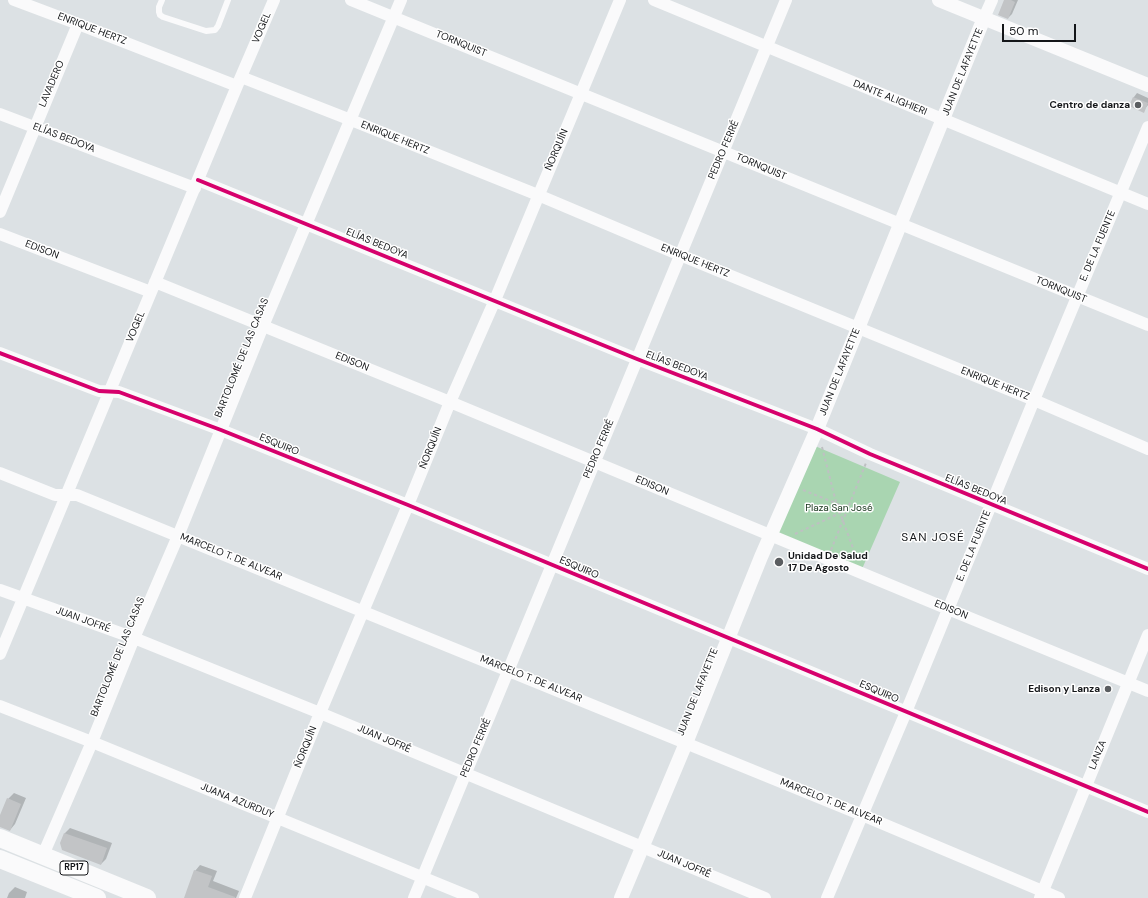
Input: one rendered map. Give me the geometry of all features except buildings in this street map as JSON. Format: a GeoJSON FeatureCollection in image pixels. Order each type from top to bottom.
{"type":"FeatureCollection","features":[{"type":"Feature","properties":{"kind":"main road","name":"RP17"},"geometry":{"type":"LineString","coordinates":[[0,838],[147,898]]}},
{"type":"Feature","properties":{"kind":"main road","name":"RP17"},"geometry":{"type":"LineString","coordinates":[[0,859],[97,898]]}},
{"type":"Feature","properties":{"kind":"street","name":"ENRIQUE HERTZ"},"geometry":{"type":"LineString","coordinates":[[14,0],[351,120],[538,195],[1148,448]]}},
{"type":"Feature","properties":{"kind":"street","name":"VOGEL"},"geometry":{"type":"LineString","coordinates":[[0,654],[274,0]]}},
{"type":"Feature","properties":{"kind":"street","name":"TORNQUIST"},"geometry":{"type":"LineString","coordinates":[[351,0],[1148,325]]}},
{"type":"Feature","properties":{"kind":"street","name":"BARTOLOMÉ DE LAS CASAS"},"geometry":{"type":"LineString","coordinates":[[43,855],[92,742],[134,638],[178,536],[263,326],[401,0]]}},
{"type":"Feature","properties":{"kind":"street","name":"ÑORQUÍN"},"geometry":{"type":"LineString","coordinates":[[245,898],[320,713],[620,0]]}},
{"type":"Feature","properties":{"kind":"street","name":"DANTE ALIGHIERI"},"geometry":{"type":"LineString","coordinates":[[654,0],[1148,204]]}},
{"type":"Feature","properties":{"kind":"street","name":"PEDRO FERRÉ"},"geometry":{"type":"LineString","coordinates":[[414,898],[786,0]]}},
{"type":"Feature","properties":{"kind":"street"},"geometry":{"type":"LineString","coordinates":[[939,0],[1148,85]]}},
{"type":"Feature","properties":{"kind":"street","name":"JUAN DE LAFAYETTE"},"geometry":{"type":"LineString","coordinates":[[621,898],[686,743],[761,557],[776,538],[793,486],[992,0]]}},
{"type":"Feature","properties":{"kind":"street","name":"LAVADERO"},"geometry":{"type":"LineString","coordinates":[[0,212],[78,24]]}},
{"type":"Feature","properties":{"kind":"street","name":"ELÍAS BEDOYA"},"geometry":{"type":"LineString","coordinates":[[0,114],[306,224],[638,359],[817,429],[870,454],[1148,569]]}},
{"type":"Feature","properties":{"kind":"street","name":"E. DE LA FUENTE"},"geometry":{"type":"LineString","coordinates":[[828,898],[1148,127]]}},
{"type":"Feature","properties":{"kind":"street","name":"EDISON"},"geometry":{"type":"LineString","coordinates":[[0,234],[263,326],[1148,691]]}},
{"type":"Feature","properties":{"kind":"street","name":"ESQUIRO"},"geometry":{"type":"LineString","coordinates":[[0,353],[99,391],[119,392],[221,430],[408,505],[1148,812]]}},
{"type":"Feature","properties":{"kind":"street","name":"MARCELO T. DE ALVEAR"},"geometry":{"type":"LineString","coordinates":[[0,473],[55,495],[77,495],[862,815],[1041,895],[1059,898]]}},
{"type":"Feature","properties":{"kind":"street","name":"JUAN JOFRÉ"},"geometry":{"type":"LineString","coordinates":[[0,590],[134,638],[320,713],[765,898]]}},
{"type":"Feature","properties":{"kind":"street","name":"LANZA"},"geometry":{"type":"LineString","coordinates":[[1041,895],[1148,635]]}},
{"type":"Feature","properties":{"kind":"street","name":"JUANA AZURDUY"},"geometry":{"type":"LineString","coordinates":[[0,706],[278,817],[473,898]]}},
{"type":"Feature","properties":{"kind":"lane"},"geometry":{"type":"LineString","coordinates":[[162,0],[159,7],[160,15],[206,32],[215,30],[218,26],[228,0]]}},
{"type":"Feature","properties":{"kind":"path"},"geometry":{"type":"LineString","coordinates":[[817,429],[836,502],[862,573]]}},
{"type":"Feature","properties":{"kind":"path"},"geometry":{"type":"LineString","coordinates":[[828,559],[870,454]]}},
{"type":"Feature","properties":{"kind":"path"},"geometry":{"type":"LineString","coordinates":[[793,486],[848,508]]}},
{"type":"Feature","properties":{"kind":"path"},"geometry":{"type":"LineString","coordinates":[[776,538],[840,513]]}},
{"type":"Feature","properties":{"kind":"green space","name":"Plaza San José"},"geometry":{"type":"Polygon","coordinates":[[[815,446],[900,482],[862,569],[777,533],[815,446]]]}},
{"type":"Feature","properties":{"kind":"cycle path"},"geometry":{"type":"LineString","coordinates":[[198,180],[637,359],[817,429],[870,454],[1148,569]]}},
{"type":"Feature","properties":{"kind":"cycle path"},"geometry":{"type":"LineString","coordinates":[[0,353],[99,391],[119,392],[221,430],[408,505],[1148,812]]}},
{"type":"Feature","properties":{"kind":"place","name":"Centro de danza"},"geometry":{"type":"Point","coordinates":[1138,105]}},
{"type":"Feature","properties":{"kind":"place","name":"Unidad De Salud 17 De Agosto"},"geometry":{"type":"Point","coordinates":[779,562]}},
{"type":"Feature","properties":{"kind":"place","name":"Edison y Lanza"},"geometry":{"type":"Point","coordinates":[1108,689]}},
{"type":"Feature","properties":{"kind":"district","name":"SAN JOSÉ"},"geometry":{"type":"Point","coordinates":[933,538]}}]}
